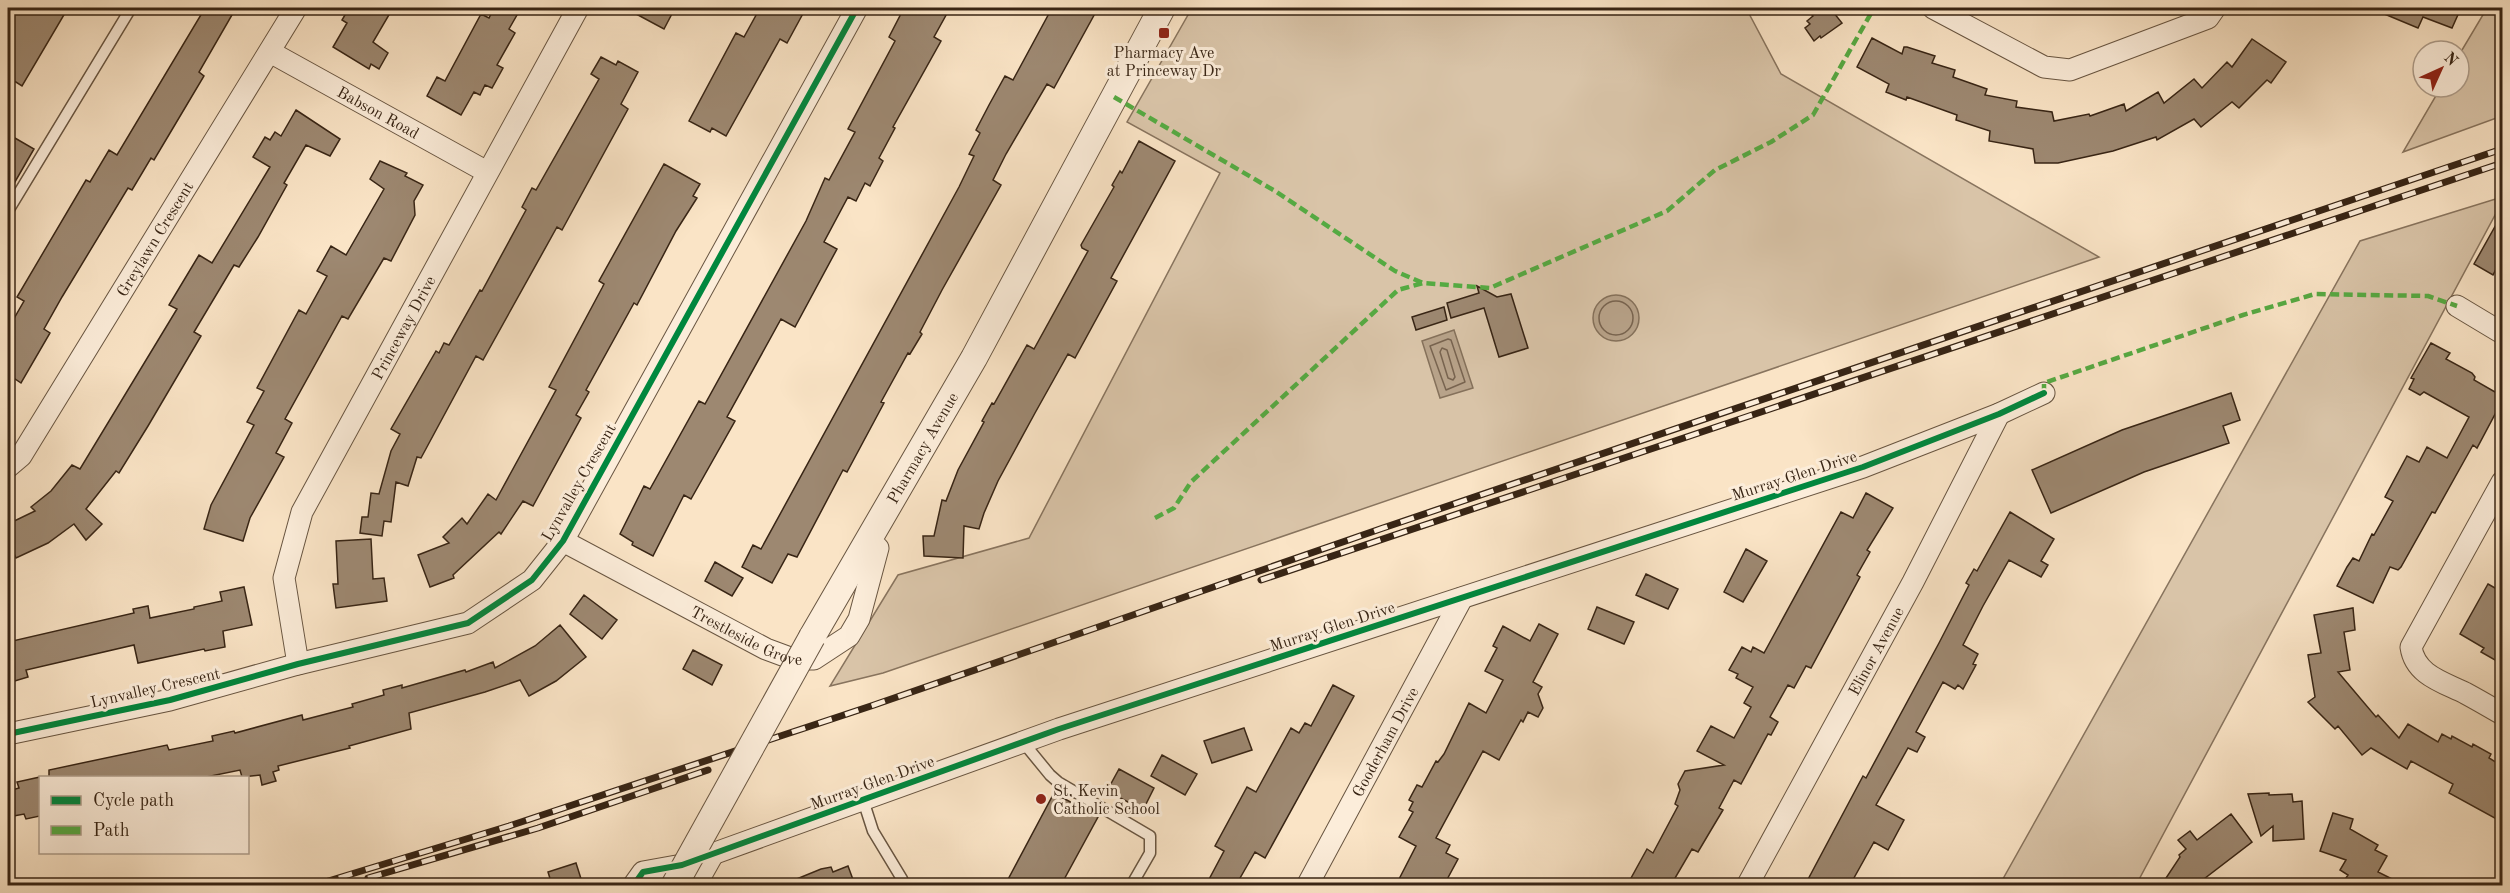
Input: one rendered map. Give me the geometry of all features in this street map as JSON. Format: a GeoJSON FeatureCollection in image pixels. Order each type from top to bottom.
{"type":"FeatureCollection","features":[{"type":"Feature","properties":{"kind":"street","name":"Greylawn Crescent"},"geometry":{"type":"LineString","coordinates":[[8,467],[21,456],[296,8]]}},
{"type":"Feature","properties":{"kind":"street","name":"Princeway Drive"},"geometry":{"type":"LineString","coordinates":[[298,664],[284,578],[302,512],[578,8]]}},
{"type":"Feature","properties":{"kind":"street","name":"Lynvalley Crescent"},"geometry":{"type":"LineString","coordinates":[[8,734],[170,700],[298,664],[468,623],[532,580],[563,541],[857,8]]}},
{"type":"Feature","properties":{"kind":"street","name":"Pharmacy Avenue"},"geometry":{"type":"LineString","coordinates":[[674,885],[813,637],[974,358],[1162,8]]}},
{"type":"Feature","properties":{"kind":"street"},"geometry":{"type":"LineString","coordinates":[[1933,8],[2044,67],[2070,70],[2208,18],[2215,8]]}},
{"type":"Feature","properties":{"kind":"street","name":"Babson Road"},"geometry":{"type":"LineString","coordinates":[[270,52],[487,172]]}},
{"type":"Feature","properties":{"kind":"street"},"geometry":{"type":"LineString","coordinates":[[2457,306],[2502,333]]}},
{"type":"Feature","properties":{"kind":"street","name":"Murray Glen Drive"},"geometry":{"type":"LineString","coordinates":[[633,885],[643,872],[682,865],[1023,742],[1863,467],[1999,414],[2044,393]]}},
{"type":"Feature","properties":{"kind":"street","name":"Elinor Avenue"},"geometry":{"type":"LineString","coordinates":[[1748,885],[1913,582],[1999,414]]}},
{"type":"Feature","properties":{"kind":"street"},"geometry":{"type":"LineString","coordinates":[[2502,482],[2411,647],[2412,657],[2420,668],[2433,679],[2502,714]]}},
{"type":"Feature","properties":{"kind":"street","name":"Trestleside Grove"},"geometry":{"type":"LineString","coordinates":[[563,541],[766,649],[793,659],[814,659],[849,636],[859,619],[878,548]]}},
{"type":"Feature","properties":{"kind":"street","name":"Gooderham Drive"},"geometry":{"type":"LineString","coordinates":[[1307,885],[1461,598]]}},
{"type":"Feature","properties":{"kind":"street"},"geometry":{"type":"LineString","coordinates":[[695,885],[713,854]]}},
{"type":"Feature","properties":{"kind":"lane"},"geometry":{"type":"LineString","coordinates":[[8,211],[131,8]]}},
{"type":"Feature","properties":{"kind":"lane"},"geometry":{"type":"LineString","coordinates":[[1023,742],[1058,782],[1150,836],[1150,853],[1131,885]]}},
{"type":"Feature","properties":{"kind":"lane"},"geometry":{"type":"LineString","coordinates":[[863,800],[873,831],[902,879]]}},
{"type":"Feature","properties":{"kind":"shaded area"},"geometry":{"type":"Polygon","coordinates":[[[1192,8],[1746,8],[1781,74],[2099,257],[883,673],[830,686],[898,575],[1029,538],[1220,173],[1127,122],[1192,8]]]}},
{"type":"Feature","properties":{"kind":"shaded area"},"geometry":{"type":"Polygon","coordinates":[[[2487,8],[2502,8],[2502,116],[2403,152],[2434,99],[2471,99],[2471,39],[2469,39],[2487,8]]]}},
{"type":"Feature","properties":{"kind":"shaded area"},"geometry":{"type":"Polygon","coordinates":[[[2502,197],[2502,202],[2136,885],[1999,886],[2360,241],[2502,197]]]}},
{"type":"Feature","properties":{"kind":"water"},"geometry":{"type":"Polygon","coordinates":[[[1616,295],[1632,302],[1639,318],[1632,334],[1616,341],[1600,334],[1593,318],[1600,302],[1616,295]]]}},
{"type":"Feature","properties":{"kind":"water"},"geometry":{"type":"Polygon","coordinates":[[[1454,330],[1473,388],[1440,398],[1422,341],[1454,330]]]}},
{"type":"Feature","properties":{"kind":"building"},"geometry":{"type":"Polygon","coordinates":[[[13,8],[68,8],[22,86],[8,77],[8,18],[13,8]]]}},
{"type":"Feature","properties":{"kind":"building"},"geometry":{"type":"Polygon","coordinates":[[[205,8],[236,8],[199,72],[204,76],[154,160],[151,158],[132,190],[128,188],[62,297],[44,329],[50,333],[21,383],[8,374],[8,329],[24,301],[17,297],[86,180],[90,182],[109,150],[117,155],[205,8]]]}},
{"type":"Feature","properties":{"kind":"building"},"geometry":{"type":"Polygon","coordinates":[[[349,8],[393,8],[373,42],[388,53],[379,69],[371,64],[369,69],[333,47],[347,23],[342,20],[349,8]]]}},
{"type":"Feature","properties":{"kind":"building"},"geometry":{"type":"Polygon","coordinates":[[[494,8],[521,8],[509,29],[515,33],[497,65],[503,68],[492,88],[485,85],[480,95],[474,92],[461,115],[427,96],[437,77],[445,81],[481,14],[489,18],[494,8]]]}},
{"type":"Feature","properties":{"kind":"building"},"geometry":{"type":"Polygon","coordinates":[[[625,8],[675,8],[664,29],[625,8]]]}},
{"type":"Feature","properties":{"kind":"building"},"geometry":{"type":"Polygon","coordinates":[[[760,8],[806,8],[787,43],[780,39],[726,136],[712,128],[710,132],[689,121],[736,33],[744,37],[760,8]]]}},
{"type":"Feature","properties":{"kind":"building"},"geometry":{"type":"Polygon","coordinates":[[[904,8],[950,8],[934,37],[941,41],[893,127],[895,128],[879,158],[883,161],[870,186],[865,183],[856,201],[848,197],[824,242],[837,249],[795,327],[781,319],[727,417],[735,421],[691,499],[684,495],[653,556],[632,545],[633,542],[620,534],[644,486],[650,489],[699,401],[705,404],[806,221],[825,178],[829,180],[855,132],[848,129],[895,41],[889,37],[904,8]]]}},
{"type":"Feature","properties":{"kind":"building"},"geometry":{"type":"Polygon","coordinates":[[[1052,8],[1098,8],[1054,88],[1047,84],[1006,154],[993,180],[1001,185],[942,290],[920,332],[922,334],[910,354],[908,353],[881,402],[884,403],[847,472],[843,470],[797,557],[788,554],[772,583],[742,567],[753,545],[761,549],[959,187],[974,156],[969,154],[980,133],[976,130],[1005,76],[1013,80],[1052,8]]]}},
{"type":"Feature","properties":{"kind":"building"},"geometry":{"type":"Polygon","coordinates":[[[1806,8],[1830,8],[1842,23],[1814,41],[1805,28],[1810,24],[1807,21],[1813,16],[1806,8]]]}},
{"type":"Feature","properties":{"kind":"building"},"geometry":{"type":"Polygon","coordinates":[[[2370,8],[2461,8],[2452,28],[2423,17],[2418,28],[2370,8]]]}},
{"type":"Feature","properties":{"kind":"building"},"geometry":{"type":"Polygon","coordinates":[[[1872,38],[1902,54],[1904,47],[1907,47],[1935,56],[1932,63],[1955,70],[1953,77],[1987,89],[1985,95],[2017,101],[2016,107],[2052,112],[2054,121],[2089,114],[2090,116],[2124,104],[2126,111],[2158,92],[2164,103],[2194,79],[2202,88],[2227,62],[2232,67],[2252,39],[2286,62],[2271,83],[2267,80],[2239,108],[2232,102],[2201,127],[2194,119],[2157,140],[2156,137],[2113,151],[2058,163],[2035,163],[2033,149],[1989,141],[1990,131],[1956,120],[1957,115],[1886,92],[1889,84],[1857,67],[1872,38]]]}},
{"type":"Feature","properties":{"kind":"building"},"geometry":{"type":"Polygon","coordinates":[[[601,57],[616,65],[618,61],[638,72],[621,104],[628,109],[562,230],[557,227],[483,360],[476,356],[421,458],[417,457],[408,486],[396,482],[391,522],[384,521],[382,536],[360,533],[362,517],[368,517],[371,493],[379,494],[391,451],[400,434],[391,429],[436,351],[439,353],[444,343],[449,345],[480,290],[482,291],[526,210],[522,207],[532,188],[536,190],[599,79],[591,74],[601,57]]]}},
{"type":"Feature","properties":{"kind":"building"},"geometry":{"type":"Polygon","coordinates":[[[296,110],[340,139],[330,156],[306,145],[284,183],[287,185],[258,237],[239,267],[234,265],[194,332],[201,336],[148,426],[119,473],[116,471],[86,509],[102,524],[86,540],[74,524],[48,543],[16,558],[8,540],[8,524],[35,511],[31,507],[51,491],[72,465],[80,469],[177,309],[169,305],[199,255],[212,263],[270,167],[253,157],[265,137],[270,140],[275,132],[281,136],[296,110]]]}},
{"type":"Feature","properties":{"kind":"building"},"geometry":{"type":"Polygon","coordinates":[[[8,134],[34,149],[8,194],[8,134]]]}},
{"type":"Feature","properties":{"kind":"building"},"geometry":{"type":"Polygon","coordinates":[[[1139,141],[1175,161],[1111,278],[1117,281],[1075,358],[1068,354],[1035,413],[998,481],[979,529],[964,526],[963,558],[924,556],[923,536],[934,536],[942,500],[946,501],[958,470],[984,422],[982,421],[1027,345],[1034,349],[1088,251],[1081,245],[1114,187],[1112,185],[1120,171],[1122,173],[1139,141]]]}},
{"type":"Feature","properties":{"kind":"building"},"geometry":{"type":"Polygon","coordinates":[[[380,161],[407,173],[405,176],[423,185],[414,201],[415,215],[391,261],[384,258],[348,319],[342,316],[285,419],[292,423],[276,453],[284,457],[250,518],[243,541],[204,529],[211,505],[254,425],[247,422],[264,391],[257,388],[299,310],[306,314],[327,276],[317,271],[331,246],[346,255],[384,189],[370,179],[380,161]]]}},
{"type":"Feature","properties":{"kind":"building"},"geometry":{"type":"Polygon","coordinates":[[[664,164],[700,184],[693,196],[697,198],[676,231],[637,305],[634,303],[586,390],[589,392],[576,415],[581,418],[533,506],[523,501],[501,534],[499,532],[453,575],[454,578],[430,587],[418,555],[449,543],[443,537],[462,518],[467,524],[488,494],[496,500],[556,390],[549,387],[604,284],[599,281],[664,164]]]}},
{"type":"Feature","properties":{"kind":"building"},"geometry":{"type":"Polygon","coordinates":[[[2502,214],[2502,257],[2493,275],[2474,264],[2502,214]]]}},
{"type":"Feature","properties":{"kind":"building"},"geometry":{"type":"Polygon","coordinates":[[[1477,286],[1497,297],[1511,294],[1528,348],[1499,357],[1484,308],[1451,318],[1447,303],[1479,293],[1477,286]]]}},
{"type":"Feature","properties":{"kind":"building"},"geometry":{"type":"Polygon","coordinates":[[[1444,307],[1447,320],[1416,330],[1412,317],[1444,307]]]}},
{"type":"Feature","properties":{"kind":"building"},"geometry":{"type":"Polygon","coordinates":[[[2431,343],[2450,353],[2446,359],[2472,373],[2474,380],[2502,396],[2502,401],[2477,448],[2473,445],[2435,513],[2432,512],[2401,567],[2398,570],[2390,567],[2373,603],[2337,586],[2353,558],[2359,561],[2372,534],[2374,535],[2393,501],[2385,497],[2407,456],[2419,462],[2427,447],[2447,458],[2469,417],[2424,392],[2420,395],[2409,389],[2414,379],[2411,378],[2431,343]]]}},
{"type":"Feature","properties":{"kind":"building"},"geometry":{"type":"Polygon","coordinates":[[[2231,393],[2240,420],[2223,426],[2229,443],[2144,472],[2051,513],[2032,470],[2122,430],[2231,393]]]}},
{"type":"Feature","properties":{"kind":"building"},"geometry":{"type":"Polygon","coordinates":[[[1866,493],[1893,508],[1867,550],[1870,552],[1857,575],[1860,577],[1811,668],[1806,666],[1794,688],[1788,685],[1770,717],[1778,722],[1771,735],[1768,734],[1741,784],[1734,780],[1719,808],[1723,810],[1698,852],[1692,849],[1671,885],[1641,885],[1630,880],[1647,849],[1653,853],[1678,806],[1675,804],[1680,790],[1678,784],[1685,771],[1724,765],[1697,751],[1711,726],[1734,738],[1751,707],[1744,703],[1753,687],[1736,678],[1738,674],[1729,670],[1742,647],[1751,652],[1753,647],[1764,653],[1841,512],[1853,518],[1866,493]]]}},
{"type":"Feature","properties":{"kind":"building"},"geometry":{"type":"Polygon","coordinates":[[[2010,512],[2054,539],[2041,561],[2048,565],[2041,577],[2009,560],[1983,606],[1963,645],[1978,654],[1973,664],[1976,665],[1963,689],[1958,685],[1955,689],[1943,682],[1916,732],[1925,737],[1917,752],[1908,748],[1876,805],[1904,820],[1888,850],[1874,842],[1850,885],[1805,885],[1863,776],[1866,778],[1939,643],[1969,585],[1966,583],[1974,569],[1977,571],[2010,512]]]}},
{"type":"Feature","properties":{"kind":"building"},"geometry":{"type":"Polygon","coordinates":[[[371,539],[373,579],[384,578],[387,601],[336,608],[333,584],[338,584],[336,541],[371,539]]]}},
{"type":"Feature","properties":{"kind":"building"},"geometry":{"type":"Polygon","coordinates":[[[1746,549],[1767,561],[1743,602],[1724,592],[1746,549]]]}},
{"type":"Feature","properties":{"kind":"building"},"geometry":{"type":"Polygon","coordinates":[[[715,562],[743,578],[732,596],[705,581],[715,562]]]}},
{"type":"Feature","properties":{"kind":"building"},"geometry":{"type":"Polygon","coordinates":[[[1646,574],[1678,589],[1668,609],[1636,595],[1646,574]]]}},
{"type":"Feature","properties":{"kind":"building"},"geometry":{"type":"Polygon","coordinates":[[[2488,584],[2502,592],[2502,599],[2496,613],[2502,617],[2502,664],[2481,652],[2484,648],[2460,634],[2488,584]]]}},
{"type":"Feature","properties":{"kind":"building"},"geometry":{"type":"Polygon","coordinates":[[[244,587],[252,625],[223,631],[225,647],[205,651],[204,649],[138,663],[134,645],[26,670],[28,677],[8,683],[8,642],[134,613],[133,609],[148,606],[150,618],[194,609],[194,607],[222,601],[220,592],[244,587]]]}},
{"type":"Feature","properties":{"kind":"building"},"geometry":{"type":"Polygon","coordinates":[[[584,595],[617,620],[602,639],[570,614],[584,595]]]}},
{"type":"Feature","properties":{"kind":"building"},"geometry":{"type":"Polygon","coordinates":[[[1597,607],[1634,622],[1624,644],[1588,629],[1597,607]]]}},
{"type":"Feature","properties":{"kind":"building"},"geometry":{"type":"Polygon","coordinates":[[[2353,608],[2355,630],[2344,632],[2350,670],[2338,672],[2376,717],[2378,715],[2399,738],[2408,724],[2438,742],[2442,734],[2451,739],[2452,736],[2491,754],[2489,758],[2502,766],[2502,822],[2449,793],[2453,784],[2411,761],[2407,769],[2371,748],[2362,755],[2338,726],[2335,729],[2308,702],[2315,697],[2308,655],[2321,653],[2314,615],[2353,608]]]}},
{"type":"Feature","properties":{"kind":"building"},"geometry":{"type":"Polygon","coordinates":[[[1539,624],[1558,634],[1533,682],[1542,687],[1538,694],[1543,708],[1538,717],[1528,712],[1523,722],[1521,720],[1499,760],[1483,751],[1436,838],[1450,845],[1446,853],[1458,859],[1444,885],[1396,885],[1416,846],[1399,837],[1413,812],[1409,810],[1413,802],[1409,800],[1417,785],[1422,787],[1436,761],[1438,762],[1444,754],[1469,703],[1486,713],[1503,680],[1485,671],[1497,648],[1493,646],[1503,626],[1530,641],[1539,624]]]}},
{"type":"Feature","properties":{"kind":"building"},"geometry":{"type":"Polygon","coordinates":[[[560,625],[586,657],[556,681],[529,696],[520,680],[409,713],[411,729],[349,746],[350,748],[278,766],[279,770],[273,772],[276,781],[262,785],[260,775],[242,776],[240,770],[211,776],[49,776],[49,770],[167,745],[169,750],[213,741],[212,736],[234,731],[235,733],[302,715],[303,720],[353,707],[352,704],[384,695],[383,690],[402,685],[402,688],[465,670],[466,672],[493,662],[495,668],[535,646],[560,625]]]}},
{"type":"Feature","properties":{"kind":"building"},"geometry":{"type":"Polygon","coordinates":[[[693,650],[722,665],[712,685],[683,669],[693,650]]]}},
{"type":"Feature","properties":{"kind":"building"},"geometry":{"type":"Polygon","coordinates":[[[1333,685],[1354,696],[1265,858],[1255,852],[1236,885],[1206,885],[1224,851],[1215,846],[1247,787],[1256,792],[1291,728],[1299,733],[1305,723],[1311,726],[1333,685]]]}},
{"type":"Feature","properties":{"kind":"building"},"geometry":{"type":"Polygon","coordinates":[[[1244,728],[1252,750],[1212,763],[1204,741],[1244,728]]]}},
{"type":"Feature","properties":{"kind":"building"},"geometry":{"type":"Polygon","coordinates":[[[1162,755],[1197,774],[1185,795],[1151,776],[1162,755]]]}},
{"type":"Feature","properties":{"kind":"building"},"geometry":{"type":"Polygon","coordinates":[[[1119,769],[1154,788],[1143,810],[1107,791],[1119,769]]]}},
{"type":"Feature","properties":{"kind":"building"},"geometry":{"type":"Polygon","coordinates":[[[39,777],[39,816],[26,819],[24,814],[8,817],[8,791],[19,788],[17,782],[39,777]]]}},
{"type":"Feature","properties":{"kind":"building"},"geometry":{"type":"Polygon","coordinates":[[[1054,793],[1098,817],[1061,885],[1005,885],[1054,793]]]}},
{"type":"Feature","properties":{"kind":"building"},"geometry":{"type":"Polygon","coordinates":[[[2269,793],[2269,795],[2292,794],[2293,802],[2302,801],[2304,839],[2273,841],[2273,826],[2261,836],[2248,794],[2269,793]]]}},
{"type":"Feature","properties":{"kind":"building"},"geometry":{"type":"Polygon","coordinates":[[[2333,813],[2353,819],[2350,829],[2378,845],[2375,850],[2387,856],[2378,872],[2404,885],[2360,885],[2346,878],[2348,875],[2340,870],[2346,860],[2320,851],[2333,813]]]}},
{"type":"Feature","properties":{"kind":"building"},"geometry":{"type":"Polygon","coordinates":[[[2231,814],[2252,842],[2196,885],[2176,885],[2166,878],[2180,857],[2179,855],[2186,849],[2178,840],[2190,831],[2197,840],[2231,814]]]}},
{"type":"Feature","properties":{"kind":"building"},"geometry":{"type":"Polygon","coordinates":[[[576,863],[583,885],[552,885],[548,872],[576,863]]]}},
{"type":"Feature","properties":{"kind":"building"},"geometry":{"type":"Polygon","coordinates":[[[848,866],[855,885],[782,885],[821,869],[831,867],[833,872],[848,866]]]}},
{"type":"Feature","properties":{"kind":"railway"},"geometry":{"type":"LineString","coordinates":[[312,886],[509,826],[874,705],[1383,528],[2502,149]]}},
{"type":"Feature","properties":{"kind":"railway"},"geometry":{"type":"LineString","coordinates":[[1261,580],[2502,163]]}},
{"type":"Feature","properties":{"kind":"railway"},"geometry":{"type":"LineString","coordinates":[[368,878],[538,828],[708,770]]}},
{"type":"Feature","properties":{"kind":"marked path"},"geometry":{"type":"LineString","coordinates":[[1114,97],[1275,191],[1395,271],[1423,283],[1490,288],[1667,211],[1715,170],[1771,142],[1813,115],[1874,8]]}},
{"type":"Feature","properties":{"kind":"marked path"},"geometry":{"type":"LineString","coordinates":[[1155,518],[1174,508],[1191,482],[1398,290],[1423,283]]}},
{"type":"Feature","properties":{"kind":"marked path"},"geometry":{"type":"LineString","coordinates":[[2044,393],[2044,383],[2243,315],[2315,294],[2428,296],[2457,306]]}},
{"type":"Feature","properties":{"kind":"cycle path"},"geometry":{"type":"LineString","coordinates":[[8,734],[170,700],[298,664],[468,623],[532,580],[563,541],[857,8]]}},
{"type":"Feature","properties":{"kind":"cycle path"},"geometry":{"type":"LineString","coordinates":[[633,886],[643,872],[682,865],[1059,729],[1863,467],[1999,414],[2044,393]]}},
{"type":"Feature","properties":{"kind":"place","name":"Pharmacy Ave at Princeway Dr"},"geometry":{"type":"Point","coordinates":[1164,33]}},
{"type":"Feature","properties":{"kind":"place","name":"St. Kevin Catholic School"},"geometry":{"type":"Point","coordinates":[1041,799]}}]}
